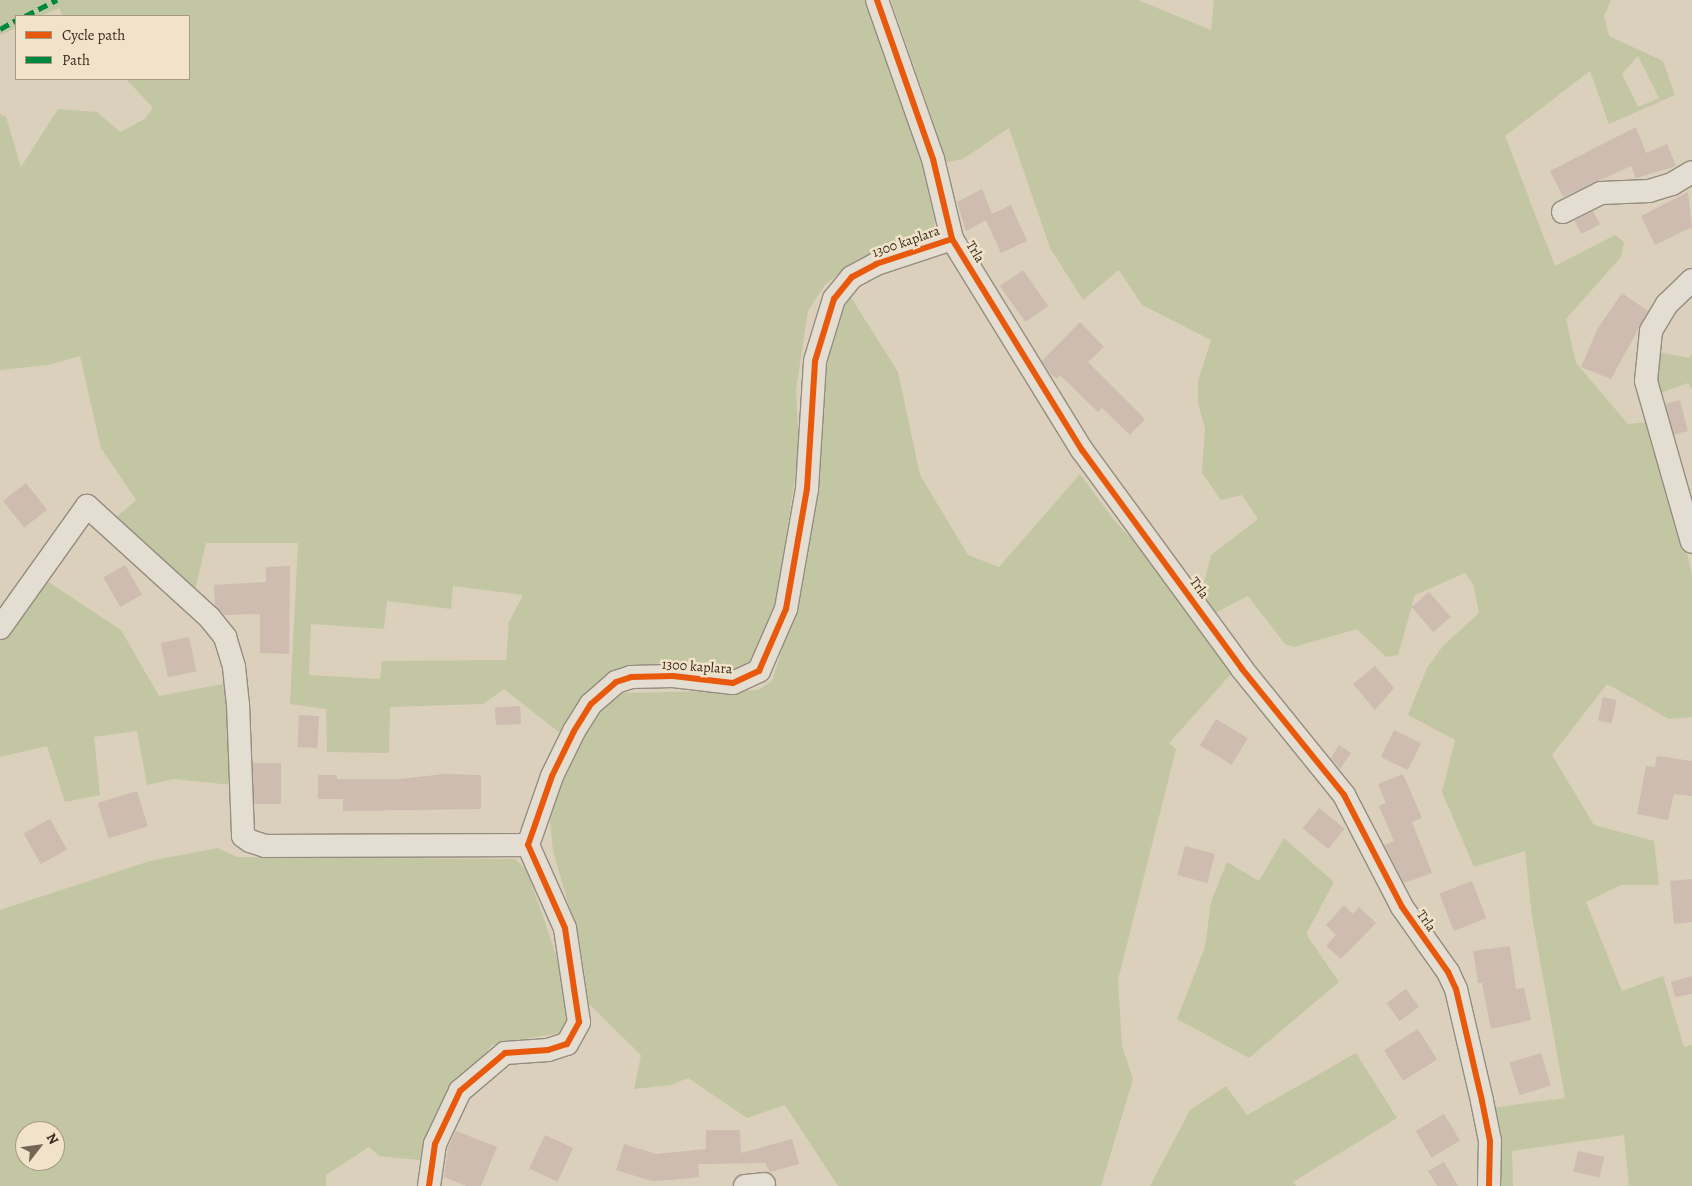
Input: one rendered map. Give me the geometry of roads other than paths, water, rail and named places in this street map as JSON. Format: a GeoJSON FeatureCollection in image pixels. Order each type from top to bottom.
{"type":"FeatureCollection","features":[{"type":"Feature","properties":{"kind":"street","name":"Trla"},"geometry":{"type":"LineString","coordinates":[[877,0],[933,159],[952,239],[1082,450],[1242,669],[1344,795],[1402,907],[1448,972],[1456,989],[1490,1141],[1489,1186]]}},
{"type":"Feature","properties":{"kind":"street"},"geometry":{"type":"LineString","coordinates":[[1564,212],[1601,193],[1649,191],[1672,184],[1692,172]]}},
{"type":"Feature","properties":{"kind":"street","name":"1300 kaplara"},"geometry":{"type":"LineString","coordinates":[[528,845],[552,776],[574,731],[591,704],[610,686],[631,677],[673,676],[733,683],[759,671],[786,609],[807,489],[815,361],[834,299],[852,277],[876,264],[952,239]]}},
{"type":"Feature","properties":{"kind":"street"},"geometry":{"type":"LineString","coordinates":[[1692,280],[1667,304],[1651,331],[1646,381],[1692,542]]}},
{"type":"Feature","properties":{"kind":"street"},"geometry":{"type":"LineString","coordinates":[[0,628],[87,506],[209,617],[225,637],[234,667],[238,704],[243,836],[250,841],[265,846],[528,845],[565,928],[579,1022],[567,1044],[548,1050],[505,1053],[460,1092],[435,1144],[429,1186]]}}]}
